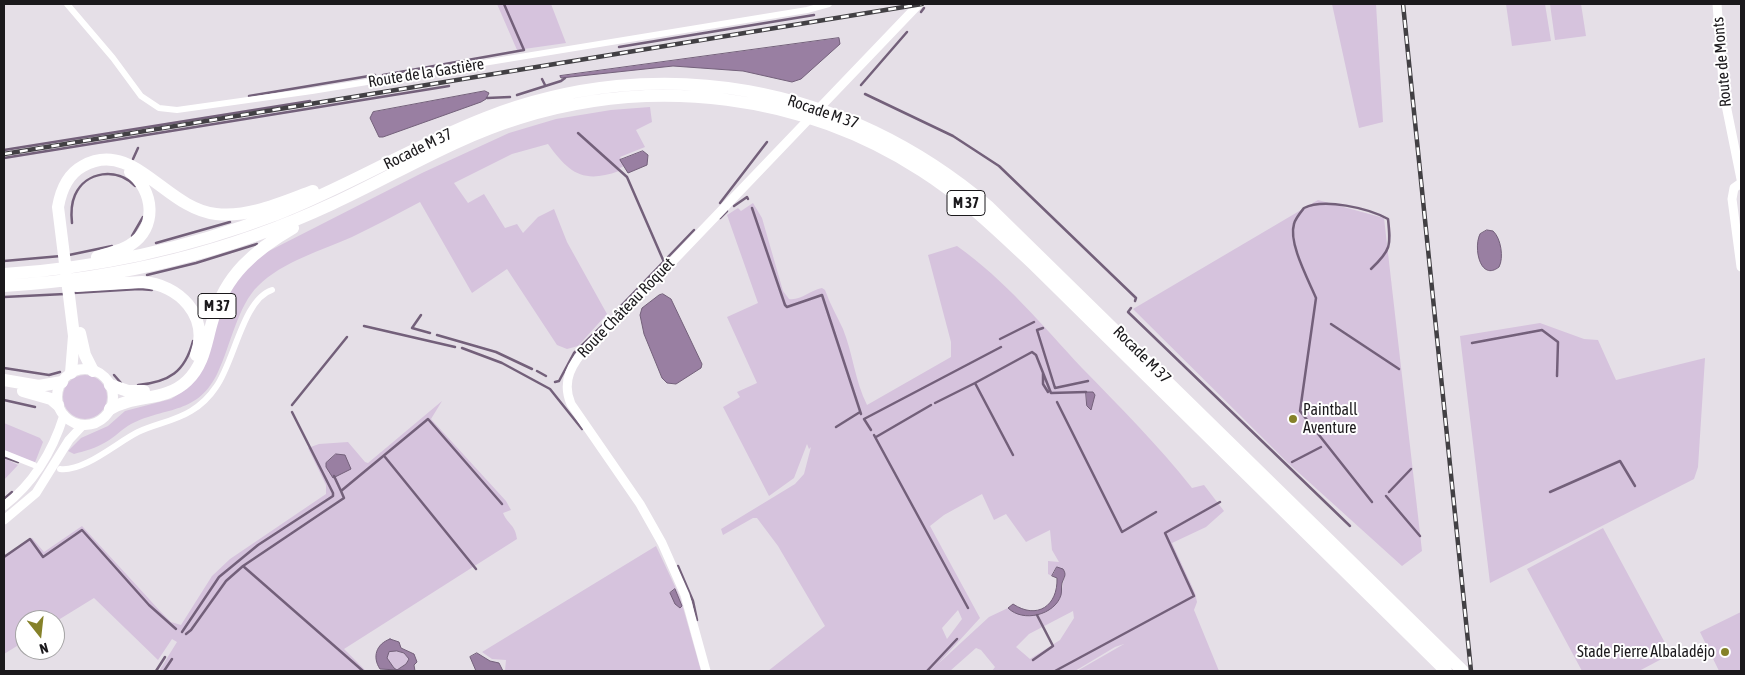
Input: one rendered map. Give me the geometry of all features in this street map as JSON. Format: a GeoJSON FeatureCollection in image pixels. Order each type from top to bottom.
{"type":"FeatureCollection","features":[{"type":"Feature","properties":{"kind":"highway","name":"Rocade M 37"},"geometry":{"type":"LineString","coordinates":[[4,274],[72,267],[137,256],[216,236],[294,207],[445,135],[499,112],[548,98],[608,87],[667,83],[734,88],[806,104],[863,125],[928,161],[993,210],[1456,670]]}},
{"type":"Feature","properties":{"kind":"highway","name":"Rocade M 37"},"geometry":{"type":"LineString","coordinates":[[4,286],[94,276],[182,258],[253,236],[340,200],[482,132],[537,113],[594,100],[667,95],[732,100],[802,115],[851,133],[922,171],[985,219],[1456,670]]}},
{"type":"Feature","properties":{"kind":"highway","name":"M 37"},"geometry":{"type":"LineString","coordinates":[[93,371],[82,346],[73,306],[58,206],[63,188],[81,167],[107,159],[126,162],[185,205],[217,214],[238,214],[261,209],[360,177]]}},
{"type":"Feature","properties":{"kind":"highway","name":"M 37"},"geometry":{"type":"LineString","coordinates":[[65,244],[65,207],[70,191],[78,178],[91,170],[107,166],[123,169],[136,177],[146,191],[150,208],[150,217],[143,234],[124,248],[72,267]]}},
{"type":"Feature","properties":{"kind":"highway","name":"M 37"},"geometry":{"type":"LineString","coordinates":[[110,409],[129,400],[170,392],[188,380],[202,360],[218,302],[240,267],[270,241],[340,200]]}},
{"type":"Feature","properties":{"kind":"highway","name":"M 37"},"geometry":{"type":"LineString","coordinates":[[28,284],[39,289],[152,283],[171,289],[188,303],[198,323],[199,341],[195,357],[183,375],[168,386],[152,390],[128,391],[110,386]]}},
{"type":"Feature","properties":{"kind":"highway","name":"M 37"},"geometry":{"type":"LineString","coordinates":[[66,378],[74,347],[73,306]]}},
{"type":"Feature","properties":{"kind":"highway"},"geometry":{"type":"LineString","coordinates":[[4,380],[39,386],[66,378]]}},
{"type":"Feature","properties":{"kind":"highway"},"geometry":{"type":"LineString","coordinates":[[4,388],[43,396],[61,410]]}},
{"type":"Feature","properties":{"kind":"main road"},"geometry":{"type":"LineString","coordinates":[[86,369],[93,371],[106,379],[110,386],[113,401],[110,409],[102,419],[83,425],[69,420],[61,410],[58,393],[66,378],[86,369]]}},
{"type":"Feature","properties":{"kind":"street","name":"Route de la Gastière"},"geometry":{"type":"LineString","coordinates":[[67,4],[113,58],[141,96],[159,108],[178,110],[652,36],[807,10],[830,4]]}},
{"type":"Feature","properties":{"kind":"street","name":"Route Château Roquet"},"geometry":{"type":"LineString","coordinates":[[706,671],[684,595],[666,551],[640,504],[574,410],[568,398],[567,383],[572,367],[588,346],[919,4]]}},
{"type":"Feature","properties":{"kind":"street","name":"Route de Monts"},"geometry":{"type":"LineString","coordinates":[[1717,4],[1724,95],[1741,181],[1734,188],[1732,199],[1741,267]]}},
{"type":"Feature","properties":{"kind":"street"},"geometry":{"type":"LineString","coordinates":[[60,469],[75,467],[139,432],[181,416],[198,406],[223,378],[253,307],[264,294],[272,290]]}},
{"type":"Feature","properties":{"kind":"street"},"geometry":{"type":"LineString","coordinates":[[4,506],[18,494],[34,475],[49,450],[61,410]]}},
{"type":"Feature","properties":{"kind":"street"},"geometry":{"type":"LineString","coordinates":[[4,520],[36,493],[69,440],[83,425]]}},
{"type":"Feature","properties":{"kind":"street"},"geometry":{"type":"LineString","coordinates":[[4,454],[34,465]]}},
{"type":"Feature","properties":{"kind":"shaded area"},"geometry":{"type":"Polygon","coordinates":[[[497,4],[551,4],[566,43],[517,50],[497,4]]]}},
{"type":"Feature","properties":{"kind":"shaded area"},"geometry":{"type":"Polygon","coordinates":[[[1332,4],[1376,4],[1383,122],[1359,128],[1332,4]]]}},
{"type":"Feature","properties":{"kind":"shaded area"},"geometry":{"type":"Polygon","coordinates":[[[1506,4],[1545,4],[1551,41],[1512,46],[1506,4]]]}},
{"type":"Feature","properties":{"kind":"shaded area"},"geometry":{"type":"Polygon","coordinates":[[[1550,4],[1581,4],[1586,36],[1555,40],[1550,4]]]}},
{"type":"Feature","properties":{"kind":"shaded area"},"geometry":{"type":"Polygon","coordinates":[[[839,38],[840,44],[801,79],[792,82],[743,71],[673,66],[561,78],[560,76],[839,38]]]}},
{"type":"Feature","properties":{"kind":"shaded area"},"geometry":{"type":"Polygon","coordinates":[[[485,91],[489,93],[486,99],[481,102],[383,137],[379,137],[370,118],[373,112],[485,91]]]}},
{"type":"Feature","properties":{"kind":"shaded area"},"geometry":{"type":"Polygon","coordinates":[[[650,107],[652,122],[636,130],[645,147],[620,157],[626,165],[618,169],[619,171],[596,176],[586,176],[578,173],[570,169],[548,144],[512,154],[454,183],[468,203],[484,194],[505,228],[517,224],[523,233],[538,217],[554,209],[567,242],[607,314],[578,346],[567,349],[557,345],[507,269],[472,293],[420,202],[352,237],[303,257],[268,277],[251,294],[245,304],[218,372],[210,386],[201,396],[191,403],[131,424],[94,448],[74,454],[68,451],[81,438],[108,426],[125,411],[171,399],[185,390],[224,303],[238,277],[265,253],[422,173],[509,133],[556,119],[611,110],[650,107]]]}},
{"type":"Feature","properties":{"kind":"shaded area"},"geometry":{"type":"Polygon","coordinates":[[[643,151],[648,155],[647,165],[628,173],[620,160],[643,151]]]}},
{"type":"Feature","properties":{"kind":"shaded area"},"geometry":{"type":"Polygon","coordinates":[[[1318,200],[1384,218],[1422,551],[1402,566],[1288,463],[1133,309],[1318,200]]]}},
{"type":"Feature","properties":{"kind":"shaded area"},"geometry":{"type":"Polygon","coordinates":[[[753,203],[762,218],[783,291],[789,299],[797,298],[822,288],[825,290],[843,329],[867,405],[951,357],[951,342],[928,255],[957,246],[975,259],[1007,288],[1138,426],[1192,488],[1204,485],[1224,511],[1206,527],[1172,543],[1195,593],[1197,602],[1194,610],[1219,671],[1077,671],[1124,644],[1115,647],[1075,671],[992,671],[995,667],[981,650],[976,648],[950,671],[768,671],[825,626],[778,546],[757,518],[753,518],[723,535],[721,529],[795,484],[804,474],[811,447],[809,449],[807,444],[794,478],[769,496],[723,407],[740,397],[737,392],[757,383],[727,317],[758,303],[727,215],[738,208],[741,211],[753,203]],[[982,494],[944,515],[930,526],[980,618],[938,664],[989,617],[1008,608],[1021,615],[1044,612],[1056,603],[1062,591],[1065,577],[1054,571],[1052,576],[1048,574],[1048,561],[1059,562],[1052,550],[1050,530],[1026,542],[1006,514],[994,520],[982,494]],[[958,610],[942,628],[947,639],[962,619],[958,610]],[[1073,611],[1029,634],[1016,647],[1030,659],[1060,640],[1074,618],[1073,611]]]}},
{"type":"Feature","properties":{"kind":"shaded area"},"geometry":{"type":"Polygon","coordinates":[[[1487,230],[1493,231],[1496,234],[1501,248],[1501,263],[1499,267],[1492,270],[1487,270],[1483,267],[1477,247],[1480,234],[1487,230]]]}},
{"type":"Feature","properties":{"kind":"shaded area"},"geometry":{"type":"Polygon","coordinates":[[[663,294],[671,299],[702,364],[701,368],[676,384],[667,383],[662,378],[644,334],[640,315],[642,308],[663,294]]]}},
{"type":"Feature","properties":{"kind":"shaded area"},"geometry":{"type":"Polygon","coordinates":[[[1540,323],[1584,339],[1598,340],[1616,380],[1705,358],[1698,467],[1694,479],[1490,583],[1460,336],[1540,323]]]}},
{"type":"Feature","properties":{"kind":"shaded area"},"geometry":{"type":"Polygon","coordinates":[[[89,375],[101,381],[106,388],[106,406],[101,413],[94,418],[81,419],[73,416],[66,409],[63,393],[66,385],[73,378],[89,375]]]}},
{"type":"Feature","properties":{"kind":"shaded area"},"geometry":{"type":"Polygon","coordinates":[[[1086,392],[1093,392],[1095,395],[1091,410],[1087,406],[1086,392]]]}},
{"type":"Feature","properties":{"kind":"shaded area"},"geometry":{"type":"Polygon","coordinates":[[[442,401],[431,419],[506,501],[511,510],[503,513],[515,530],[517,539],[344,649],[366,671],[159,671],[177,642],[172,639],[158,660],[94,598],[65,616],[65,610],[15,610],[15,647],[4,654],[4,557],[32,538],[44,552],[82,526],[171,622],[181,625],[212,576],[230,559],[326,494],[326,485],[308,448],[319,444],[348,442],[368,463],[442,401]]]}},
{"type":"Feature","properties":{"kind":"shaded area"},"geometry":{"type":"Polygon","coordinates":[[[4,423],[40,438],[43,442],[34,465],[4,453],[4,423]]]}},
{"type":"Feature","properties":{"kind":"shaded area"},"geometry":{"type":"Polygon","coordinates":[[[336,454],[345,455],[351,469],[333,478],[326,467],[326,463],[336,454]]]}},
{"type":"Feature","properties":{"kind":"shaded area"},"geometry":{"type":"Polygon","coordinates":[[[4,458],[18,465],[4,480],[4,458]]]}},
{"type":"Feature","properties":{"kind":"shaded area"},"geometry":{"type":"Polygon","coordinates":[[[1603,528],[1671,654],[1639,671],[1582,671],[1527,569],[1603,528]]]}},
{"type":"Feature","properties":{"kind":"shaded area"},"geometry":{"type":"Polygon","coordinates":[[[656,546],[680,597],[701,671],[505,671],[506,660],[492,659],[482,652],[656,546]]]}},
{"type":"Feature","properties":{"kind":"shaded area"},"geometry":{"type":"Polygon","coordinates":[[[1057,567],[1063,569],[1065,574],[1061,595],[1058,602],[1052,608],[1038,615],[1030,616],[1014,613],[1008,608],[1013,604],[1030,611],[1044,608],[1050,603],[1054,596],[1057,578],[1052,576],[1057,567]]]}},
{"type":"Feature","properties":{"kind":"shaded area"},"geometry":{"type":"Polygon","coordinates":[[[675,589],[682,606],[680,608],[675,604],[670,593],[675,589]]]}},
{"type":"Feature","properties":{"kind":"shaded area","name":"Stade Pierre Albaladéjo"},"geometry":{"type":"Polygon","coordinates":[[[1741,612],[1741,671],[1719,671],[1700,632],[1741,612]]]}},
{"type":"Feature","properties":{"kind":"shaded area"},"geometry":{"type":"Polygon","coordinates":[[[390,639],[399,642],[401,648],[414,654],[417,662],[414,665],[415,671],[397,670],[380,669],[376,656],[381,644],[390,639]],[[397,651],[389,652],[387,658],[397,670],[406,664],[409,659],[404,653],[397,651]]]}},
{"type":"Feature","properties":{"kind":"shaded area"},"geometry":{"type":"Polygon","coordinates":[[[397,651],[404,653],[409,659],[406,664],[397,670],[387,658],[389,652],[397,651]]]}},
{"type":"Feature","properties":{"kind":"shaded area"},"geometry":{"type":"Polygon","coordinates":[[[477,653],[490,661],[499,663],[503,671],[476,671],[470,657],[477,653]]]}},
{"type":"Feature","properties":{"kind":"waterway"},"geometry":{"type":"LineString","coordinates":[[383,75],[524,50],[504,4]]}},
{"type":"Feature","properties":{"kind":"waterway"},"geometry":{"type":"LineString","coordinates":[[921,12],[924,8]]}},
{"type":"Feature","properties":{"kind":"waterway"},"geometry":{"type":"LineString","coordinates":[[619,47],[814,15]]}},
{"type":"Feature","properties":{"kind":"waterway"},"geometry":{"type":"LineString","coordinates":[[861,85],[907,32]]}},
{"type":"Feature","properties":{"kind":"waterway"},"geometry":{"type":"LineString","coordinates":[[249,96],[375,75]]}},
{"type":"Feature","properties":{"kind":"waterway"},"geometry":{"type":"LineString","coordinates":[[517,95],[565,78]]}},
{"type":"Feature","properties":{"kind":"waterway"},"geometry":{"type":"LineString","coordinates":[[542,79],[545,85]]}},
{"type":"Feature","properties":{"kind":"waterway"},"geometry":{"type":"LineString","coordinates":[[4,158],[449,86]]}},
{"type":"Feature","properties":{"kind":"waterway"},"geometry":{"type":"LineString","coordinates":[[865,94],[953,136],[999,166],[1136,298],[1135,301]]}},
{"type":"Feature","properties":{"kind":"waterway"},"geometry":{"type":"LineString","coordinates":[[487,98],[510,97]]}},
{"type":"Feature","properties":{"kind":"waterway"},"geometry":{"type":"LineString","coordinates":[[4,150],[310,101]]}},
{"type":"Feature","properties":{"kind":"waterway"},"geometry":{"type":"LineString","coordinates":[[578,133],[627,177],[664,262]]}},
{"type":"Feature","properties":{"kind":"waterway"},"geometry":{"type":"LineString","coordinates":[[720,203],[767,142]]}},
{"type":"Feature","properties":{"kind":"waterway"},"geometry":{"type":"LineString","coordinates":[[133,159],[138,148]]}},
{"type":"Feature","properties":{"kind":"waterway"},"geometry":{"type":"LineString","coordinates":[[72,223],[74,198],[86,181],[102,174],[111,174],[120,176],[135,186]]}},
{"type":"Feature","properties":{"kind":"waterway"},"geometry":{"type":"LineString","coordinates":[[734,206],[747,197],[748,199]]}},
{"type":"Feature","properties":{"kind":"waterway"},"geometry":{"type":"LineString","coordinates":[[1371,269],[1383,257],[1388,247],[1388,219],[1369,211],[1334,204],[1313,205],[1304,208],[1295,222],[1294,241],[1300,262],[1316,298],[1300,411],[1372,502]]}},
{"type":"Feature","properties":{"kind":"waterway"},"geometry":{"type":"LineString","coordinates":[[752,208],[785,305],[787,307],[822,295],[861,414]]}},
{"type":"Feature","properties":{"kind":"waterway"},"geometry":{"type":"LineString","coordinates":[[720,218],[727,211]]}},
{"type":"Feature","properties":{"kind":"waterway"},"geometry":{"type":"LineString","coordinates":[[132,236],[143,217]]}},
{"type":"Feature","properties":{"kind":"waterway"},"geometry":{"type":"LineString","coordinates":[[156,243],[230,222]]}},
{"type":"Feature","properties":{"kind":"waterway"},"geometry":{"type":"LineString","coordinates":[[617,310],[694,230]]}},
{"type":"Feature","properties":{"kind":"waterway"},"geometry":{"type":"LineString","coordinates":[[147,275],[196,263],[257,244]]}},
{"type":"Feature","properties":{"kind":"waterway"},"geometry":{"type":"LineString","coordinates":[[69,255],[112,246]]}},
{"type":"Feature","properties":{"kind":"waterway"},"geometry":{"type":"LineString","coordinates":[[4,261],[61,256]]}},
{"type":"Feature","properties":{"kind":"waterway"},"geometry":{"type":"LineString","coordinates":[[73,293],[152,290]]}},
{"type":"Feature","properties":{"kind":"waterway"},"geometry":{"type":"LineString","coordinates":[[4,297],[65,294]]}},
{"type":"Feature","properties":{"kind":"waterway"},"geometry":{"type":"LineString","coordinates":[[1131,308],[1128,312],[1350,526]]}},
{"type":"Feature","properties":{"kind":"waterway"},"geometry":{"type":"LineString","coordinates":[[421,315],[412,328],[430,333]]}},
{"type":"Feature","properties":{"kind":"waterway"},"geometry":{"type":"LineString","coordinates":[[555,382],[559,381],[574,353],[607,321]]}},
{"type":"Feature","properties":{"kind":"waterway"},"geometry":{"type":"LineString","coordinates":[[1000,339],[1034,322]]}},
{"type":"Feature","properties":{"kind":"waterway"},"geometry":{"type":"LineString","coordinates":[[1331,324],[1399,369]]}},
{"type":"Feature","properties":{"kind":"waterway"},"geometry":{"type":"LineString","coordinates":[[364,326],[455,347]]}},
{"type":"Feature","properties":{"kind":"waterway"},"geometry":{"type":"LineString","coordinates":[[1043,328],[1037,330],[1055,388],[1088,381]]}},
{"type":"Feature","properties":{"kind":"waterway"},"geometry":{"type":"LineString","coordinates":[[1472,343],[1542,330],[1558,342],[1557,376]]}},
{"type":"Feature","properties":{"kind":"waterway"},"geometry":{"type":"LineString","coordinates":[[437,335],[496,352],[532,369]]}},
{"type":"Feature","properties":{"kind":"waterway"},"geometry":{"type":"LineString","coordinates":[[292,405],[347,337]]}},
{"type":"Feature","properties":{"kind":"waterway"},"geometry":{"type":"LineString","coordinates":[[138,385],[159,381],[174,374],[185,361],[193,341]]}},
{"type":"Feature","properties":{"kind":"waterway"},"geometry":{"type":"LineString","coordinates":[[864,419],[1001,347]]}},
{"type":"Feature","properties":{"kind":"waterway"},"geometry":{"type":"LineString","coordinates":[[462,348],[502,363],[550,389],[582,429]]}},
{"type":"Feature","properties":{"kind":"waterway"},"geometry":{"type":"LineString","coordinates":[[1013,455],[975,383],[1032,352],[1036,355],[1051,393],[1086,392]]}},
{"type":"Feature","properties":{"kind":"waterway"},"geometry":{"type":"LineString","coordinates":[[4,368],[49,375],[60,372]]}},
{"type":"Feature","properties":{"kind":"waterway"},"geometry":{"type":"LineString","coordinates":[[537,371],[546,376]]}},
{"type":"Feature","properties":{"kind":"waterway"},"geometry":{"type":"LineString","coordinates":[[1043,373],[1043,384],[1048,392]]}},
{"type":"Feature","properties":{"kind":"waterway"},"geometry":{"type":"LineString","coordinates":[[114,375],[121,383]]}},
{"type":"Feature","properties":{"kind":"waterway"},"geometry":{"type":"LineString","coordinates":[[935,403],[975,383]]}},
{"type":"Feature","properties":{"kind":"waterway"},"geometry":{"type":"LineString","coordinates":[[4,400],[35,407]]}},
{"type":"Feature","properties":{"kind":"waterway"},"geometry":{"type":"LineString","coordinates":[[1057,402],[1122,532],[1156,512]]}},
{"type":"Feature","properties":{"kind":"waterway"},"geometry":{"type":"LineString","coordinates":[[876,437],[931,405]]}},
{"type":"Feature","properties":{"kind":"waterway"},"geometry":{"type":"LineString","coordinates":[[182,632],[219,577],[258,545],[333,496],[292,412]]}},
{"type":"Feature","properties":{"kind":"waterway"},"geometry":{"type":"LineString","coordinates":[[836,427],[860,412]]}},
{"type":"Feature","properties":{"kind":"waterway"},"geometry":{"type":"LineString","coordinates":[[334,476],[341,491],[428,419],[502,504]]}},
{"type":"Feature","properties":{"kind":"waterway"},"geometry":{"type":"LineString","coordinates":[[864,419],[871,430]]}},
{"type":"Feature","properties":{"kind":"waterway"},"geometry":{"type":"LineString","coordinates":[[874,435],[968,608]]}},
{"type":"Feature","properties":{"kind":"waterway"},"geometry":{"type":"LineString","coordinates":[[1292,462],[1321,447]]}},
{"type":"Feature","properties":{"kind":"waterway"},"geometry":{"type":"LineString","coordinates":[[4,457],[18,462]]}},
{"type":"Feature","properties":{"kind":"waterway"},"geometry":{"type":"LineString","coordinates":[[385,457],[476,569]]}},
{"type":"Feature","properties":{"kind":"waterway"},"geometry":{"type":"LineString","coordinates":[[1550,492],[1620,461],[1635,486]]}},
{"type":"Feature","properties":{"kind":"waterway"},"geometry":{"type":"LineString","coordinates":[[1389,492],[1411,469]]}},
{"type":"Feature","properties":{"kind":"waterway"},"geometry":{"type":"LineString","coordinates":[[186,634],[191,630],[226,581],[243,566],[344,498],[341,491]]}},
{"type":"Feature","properties":{"kind":"waterway"},"geometry":{"type":"LineString","coordinates":[[4,499],[12,492]]}},
{"type":"Feature","properties":{"kind":"waterway"},"geometry":{"type":"LineString","coordinates":[[1386,496],[1420,536]]}},
{"type":"Feature","properties":{"kind":"waterway"},"geometry":{"type":"LineString","coordinates":[[1055,671],[1194,596],[1165,533],[1220,502]]}},
{"type":"Feature","properties":{"kind":"waterway"},"geometry":{"type":"LineString","coordinates":[[4,557],[30,539],[43,557],[82,530],[149,605],[176,629]]}},
{"type":"Feature","properties":{"kind":"waterway"},"geometry":{"type":"LineString","coordinates":[[243,566],[363,671]]}},
{"type":"Feature","properties":{"kind":"waterway"},"geometry":{"type":"LineString","coordinates":[[678,566],[693,601],[697,620]]}},
{"type":"Feature","properties":{"kind":"waterway"},"geometry":{"type":"LineString","coordinates":[[1033,660],[1053,646],[1037,615]]}},
{"type":"Feature","properties":{"kind":"waterway"},"geometry":{"type":"LineString","coordinates":[[927,671],[957,639]]}},
{"type":"Feature","properties":{"kind":"waterway"},"geometry":{"type":"LineString","coordinates":[[156,671],[165,657]]}},
{"type":"Feature","properties":{"kind":"waterway"},"geometry":{"type":"LineString","coordinates":[[164,671],[172,659]]}},
{"type":"Feature","properties":{"kind":"railway"},"geometry":{"type":"LineString","coordinates":[[4,154],[922,4]]}},
{"type":"Feature","properties":{"kind":"railway"},"geometry":{"type":"LineString","coordinates":[[1403,4],[1471,671]]}},
{"type":"Feature","properties":{"kind":"place","name":"Paintball Aventure"},"geometry":{"type":"Point","coordinates":[1293,419]}},
{"type":"Feature","properties":{"kind":"place","name":"Stade Pierre Albaladéjo"},"geometry":{"type":"Point","coordinates":[1725,652]}}]}
